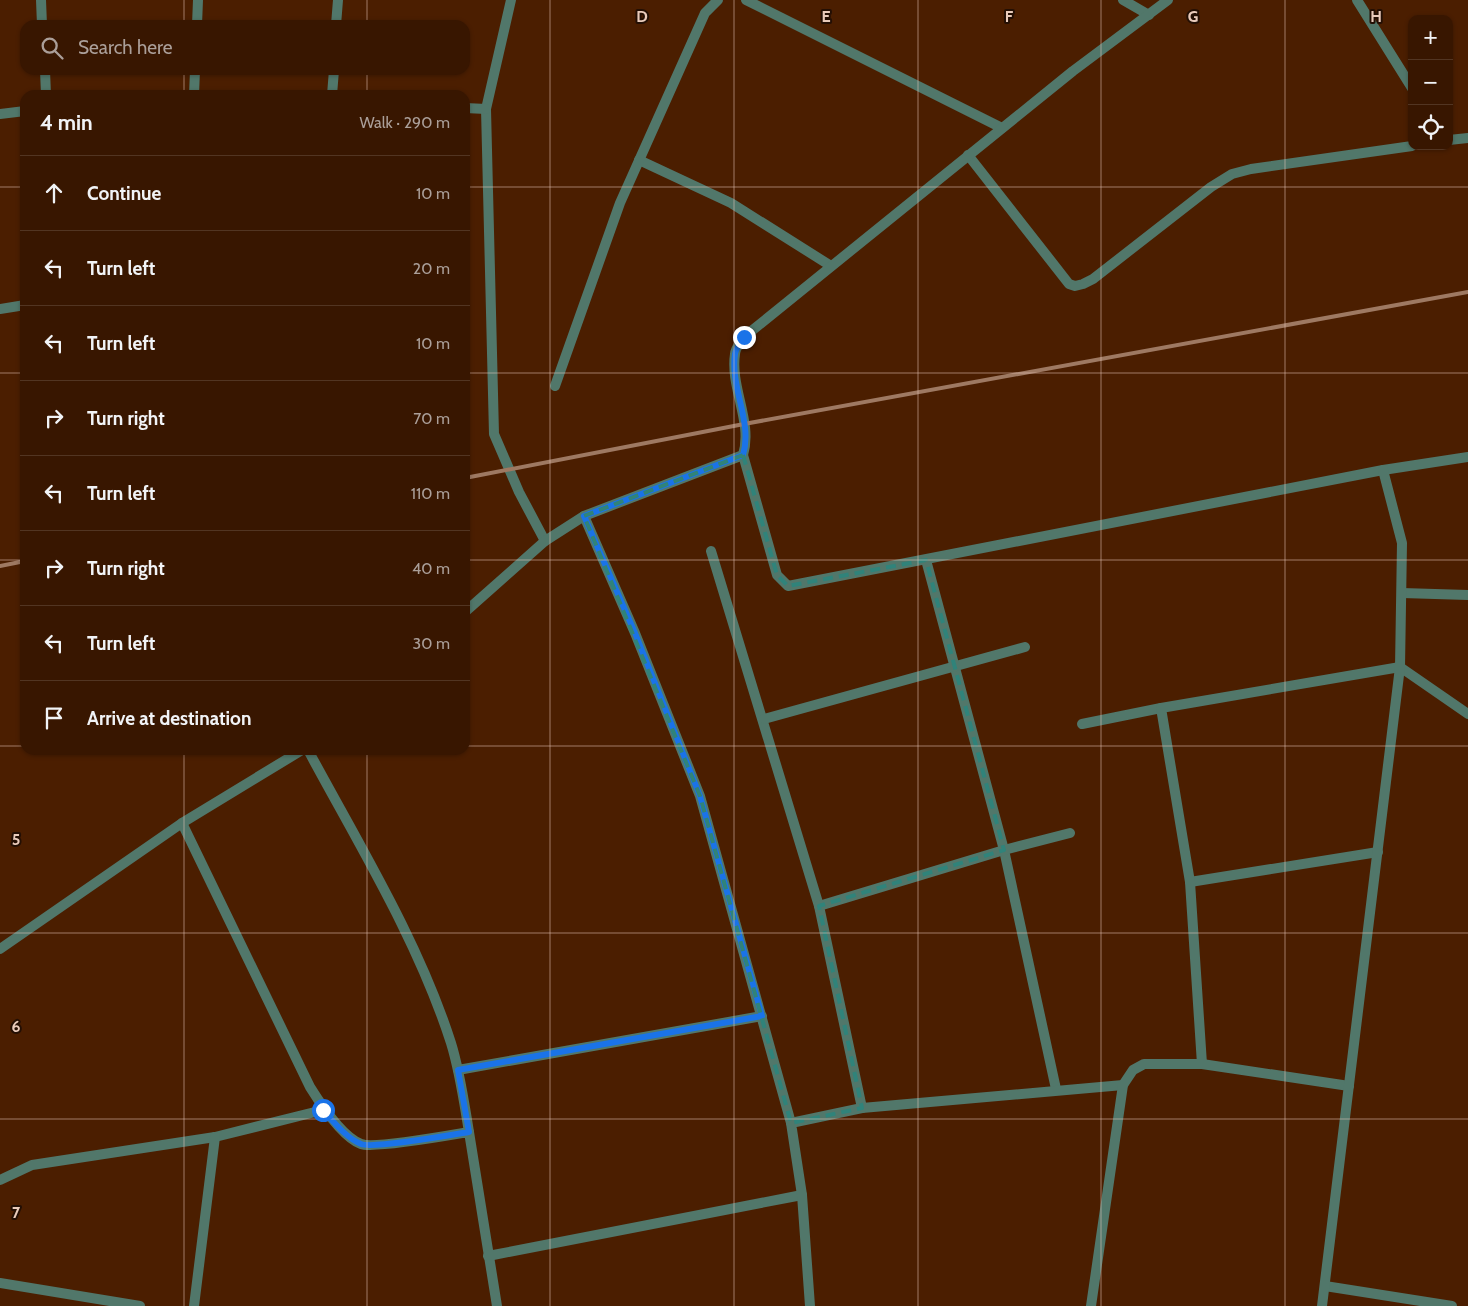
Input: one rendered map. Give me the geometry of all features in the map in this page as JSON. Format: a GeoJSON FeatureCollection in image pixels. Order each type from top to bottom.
{"type":"FeatureCollection","features":[{"type":"Feature","properties":{"kind":"street"},"geometry":{"type":"LineString","coordinates":[[41,0],[42,20]]}},
{"type":"Feature","properties":{"kind":"street"},"geometry":{"type":"LineString","coordinates":[[197,20],[198,0]]}},
{"type":"Feature","properties":{"kind":"street"},"geometry":{"type":"LineString","coordinates":[[336,20],[338,0]]}},
{"type":"Feature","properties":{"kind":"street"},"geometry":{"type":"LineString","coordinates":[[511,0],[486,108],[494,434],[545,541]]}},
{"type":"Feature","properties":{"kind":"street"},"geometry":{"type":"LineString","coordinates":[[555,386],[606,238],[705,13],[718,0]]}},
{"type":"Feature","properties":{"kind":"street"},"geometry":{"type":"LineString","coordinates":[[746,0],[1002,128]]}},
{"type":"Feature","properties":{"kind":"street"},"geometry":{"type":"LineString","coordinates":[[1124,0],[1150,14]]}},
{"type":"Feature","properties":{"kind":"street"},"geometry":{"type":"LineString","coordinates":[[1168,0],[1073,71],[744,337],[735,352],[735,376],[745,431],[746,445],[743,455],[777,575],[788,586],[1383,470],[1468,457]]}},
{"type":"Feature","properties":{"kind":"street"},"geometry":{"type":"LineString","coordinates":[[1357,0],[1408,82]]}},
{"type":"Feature","properties":{"kind":"street"},"geometry":{"type":"LineString","coordinates":[[45,75],[46,90]]}},
{"type":"Feature","properties":{"kind":"street"},"geometry":{"type":"LineString","coordinates":[[194,90],[195,75]]}},
{"type":"Feature","properties":{"kind":"street"},"geometry":{"type":"LineString","coordinates":[[332,90],[334,75]]}},
{"type":"Feature","properties":{"kind":"street"},"geometry":{"type":"LineString","coordinates":[[470,108],[486,108]]}},
{"type":"Feature","properties":{"kind":"street"},"geometry":{"type":"LineString","coordinates":[[0,114],[20,112]]}},
{"type":"Feature","properties":{"kind":"street"},"geometry":{"type":"LineString","coordinates":[[1453,140],[1468,138]]}},
{"type":"Feature","properties":{"kind":"street"},"geometry":{"type":"LineString","coordinates":[[968,155],[1069,284],[1075,286],[1093,280],[1212,187],[1232,174],[1251,169],[1408,147]]}},
{"type":"Feature","properties":{"kind":"street"},"geometry":{"type":"LineString","coordinates":[[639,160],[731,203],[831,266]]}},
{"type":"Feature","properties":{"kind":"street"},"geometry":{"type":"LineString","coordinates":[[0,309],[20,306]]}},
{"type":"Feature","properties":{"kind":"street"},"geometry":{"type":"LineString","coordinates":[[470,608],[545,541],[584,516],[743,455]]}},
{"type":"Feature","properties":{"kind":"street"},"geometry":{"type":"LineString","coordinates":[[1322,1306],[1400,666],[1402,543],[1383,470]]}},
{"type":"Feature","properties":{"kind":"street"},"geometry":{"type":"LineString","coordinates":[[584,516],[635,633],[700,796],[791,1123],[802,1195],[810,1306]]}},
{"type":"Feature","properties":{"kind":"street"},"geometry":{"type":"LineString","coordinates":[[711,551],[764,719],[819,906],[862,1108]]}},
{"type":"Feature","properties":{"kind":"street"},"geometry":{"type":"LineString","coordinates":[[926,560],[1004,850],[1056,1089]]}},
{"type":"Feature","properties":{"kind":"street"},"geometry":{"type":"LineString","coordinates":[[1402,593],[1468,595]]}},
{"type":"Feature","properties":{"kind":"street"},"geometry":{"type":"LineString","coordinates":[[764,719],[1025,647]]}},
{"type":"Feature","properties":{"kind":"street"},"geometry":{"type":"LineString","coordinates":[[1082,724],[1161,708],[1400,666],[1468,714]]}},
{"type":"Feature","properties":{"kind":"street"},"geometry":{"type":"LineString","coordinates":[[1161,708],[1190,882],[1202,1064]]}},
{"type":"Feature","properties":{"kind":"street"},"geometry":{"type":"LineString","coordinates":[[0,949],[182,823],[294,755]]}},
{"type":"Feature","properties":{"kind":"street"},"geometry":{"type":"LineString","coordinates":[[311,755],[421,964],[450,1042],[458,1070],[497,1306]]}},
{"type":"Feature","properties":{"kind":"street"},"geometry":{"type":"LineString","coordinates":[[182,823],[310,1087],[323,1110],[338,1126],[361,1144],[378,1144],[469,1132]]}},
{"type":"Feature","properties":{"kind":"street"},"geometry":{"type":"LineString","coordinates":[[819,906],[1004,850],[1070,833]]}},
{"type":"Feature","properties":{"kind":"street"},"geometry":{"type":"LineString","coordinates":[[1190,882],[1378,852]]}},
{"type":"Feature","properties":{"kind":"street"},"geometry":{"type":"LineString","coordinates":[[458,1070],[762,1016]]}},
{"type":"Feature","properties":{"kind":"street"},"geometry":{"type":"LineString","coordinates":[[1091,1306],[1123,1085],[1133,1070],[1144,1064],[1202,1064],[1349,1086]]}},
{"type":"Feature","properties":{"kind":"street"},"geometry":{"type":"LineString","coordinates":[[791,1123],[862,1108],[1056,1089],[1123,1085]]}},
{"type":"Feature","properties":{"kind":"street"},"geometry":{"type":"LineString","coordinates":[[0,1180],[32,1165],[215,1137],[323,1110]]}},
{"type":"Feature","properties":{"kind":"street"},"geometry":{"type":"LineString","coordinates":[[194,1306],[215,1137]]}},
{"type":"Feature","properties":{"kind":"street"},"geometry":{"type":"LineString","coordinates":[[488,1256],[802,1195]]}},
{"type":"Feature","properties":{"kind":"street"},"geometry":{"type":"LineString","coordinates":[[0,1283],[140,1306]]}},
{"type":"Feature","properties":{"kind":"street"},"geometry":{"type":"LineString","coordinates":[[1325,1286],[1452,1306]]}},
{"type":"Feature","properties":{"kind":"highlighted area"},"geometry":{"type":"Polygon","coordinates":[[[743,455],[777,575],[788,586],[926,560],[1004,850],[819,906],[862,1108],[791,1123],[700,796],[584,516],[743,455]]]}},
{"type":"Feature","properties":{"kind":"railway"},"geometry":{"type":"LineString","coordinates":[[470,477],[744,424],[1468,292]]}},
{"type":"Feature","properties":{"kind":"railway"},"geometry":{"type":"LineString","coordinates":[[0,566],[20,562]]}},
{"type":"Feature","properties":{"kind":"route"},"geometry":{"type":"LineString","coordinates":[[323,1110],[338,1126],[361,1144],[378,1144],[469,1132],[458,1070],[762,1016],[700,796],[635,633],[584,516],[743,455],[746,445],[735,376],[735,352],[744,337]]}}]}
